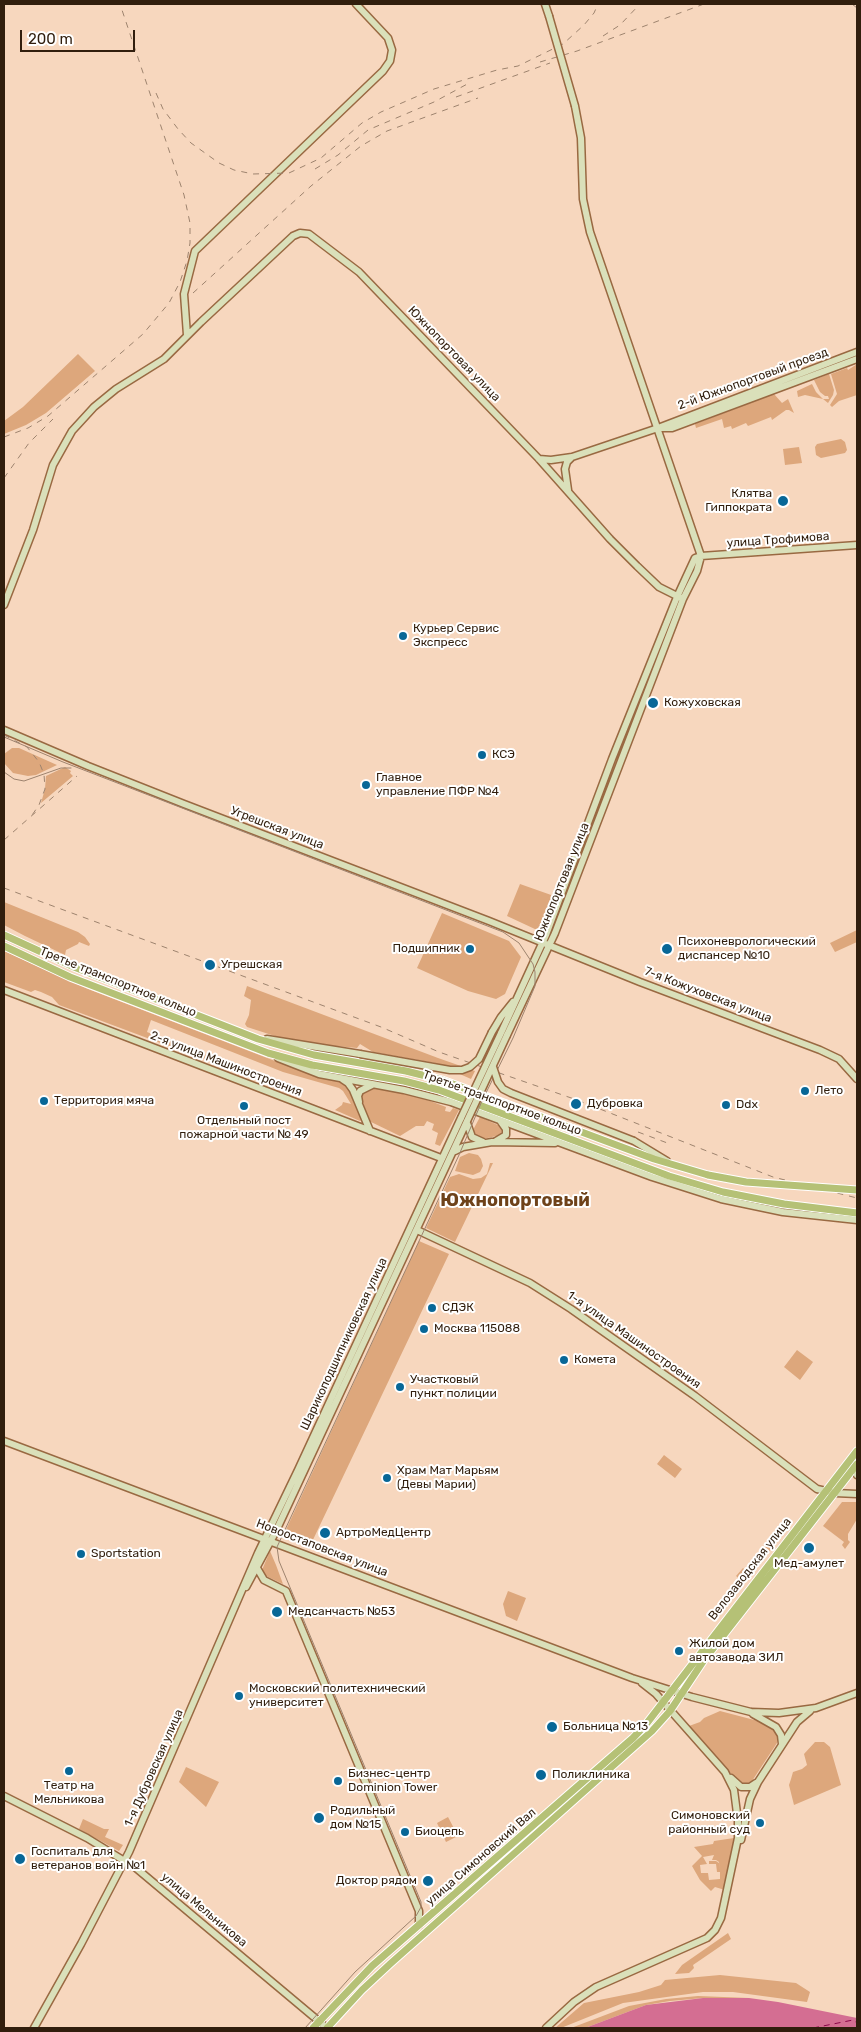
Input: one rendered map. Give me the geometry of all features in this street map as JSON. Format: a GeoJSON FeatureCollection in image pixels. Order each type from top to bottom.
{"type":"FeatureCollection","features":[{"type":"Feature","properties":{"kind":"main road"},"geometry":{"type":"LineString","coordinates":[[187,335],[184,294],[195,251],[383,71],[390,61],[392,50],[388,38],[356,4]]}},
{"type":"Feature","properties":{"kind":"main road"},"geometry":{"type":"LineString","coordinates":[[545,4],[575,106],[581,138],[583,199],[590,232],[701,556]]}},
{"type":"Feature","properties":{"kind":"main road","name":"Южнопортовая улица"},"geometry":{"type":"LineString","coordinates":[[4,605],[32,530],[53,465],[68,437],[94,407],[116,389],[164,359],[200,322],[293,236],[300,233],[309,234],[368,281],[539,459],[637,566],[659,587],[680,598]]}},
{"type":"Feature","properties":{"kind":"main road"},"geometry":{"type":"LineString","coordinates":[[186,318],[200,322]]}},
{"type":"Feature","properties":{"kind":"main road","name":"2-й Южнопортовый проезд"},"geometry":{"type":"LineString","coordinates":[[680,421],[857,352]]}},
{"type":"Feature","properties":{"kind":"main road","name":"2-й Южнопортовый проезд"},"geometry":{"type":"LineString","coordinates":[[539,459],[551,460],[572,457],[857,359]]}},
{"type":"Feature","properties":{"kind":"main road"},"geometry":{"type":"LineString","coordinates":[[568,491],[565,469],[567,462],[572,457]]}},
{"type":"Feature","properties":{"kind":"main road","name":"улица Трофимова"},"geometry":{"type":"LineString","coordinates":[[701,556],[857,545]]}},
{"type":"Feature","properties":{"kind":"main road","name":"Южнопортовая улица"},"geometry":{"type":"LineString","coordinates":[[680,598],[697,571],[701,556]]}},
{"type":"Feature","properties":{"kind":"main road","name":"Южнопортовая улица"},"geometry":{"type":"LineString","coordinates":[[445,1168],[464,1119],[582,866],[695,558],[701,556]]}},
{"type":"Feature","properties":{"kind":"main road"},"geometry":{"type":"LineString","coordinates":[[697,571],[706,561],[716,556]]}},
{"type":"Feature","properties":{"kind":"main road","name":"Угрешская улица"},"geometry":{"type":"LineString","coordinates":[[4,730],[166,797],[546,944]]}},
{"type":"Feature","properties":{"kind":"main road","name":"Третье транспортное кольцо"},"geometry":{"type":"LineString","coordinates":[[4,934],[88,973],[271,1043],[308,1053],[406,1071],[442,1080],[691,1171],[746,1182],[857,1190]]}},
{"type":"Feature","properties":{"kind":"main road","name":"7-я Кожуховская улица"},"geometry":{"type":"LineString","coordinates":[[546,944],[836,1057],[857,1079]]}},
{"type":"Feature","properties":{"kind":"main road","name":"Третье транспортное кольцо"},"geometry":{"type":"LineString","coordinates":[[4,946],[70,977],[255,1049],[312,1065],[404,1081],[439,1090],[663,1174],[732,1194],[792,1206],[857,1213]]}},
{"type":"Feature","properties":{"kind":"main road","name":"Южнопортовая улица"},"geometry":{"type":"LineString","coordinates":[[441,1158],[492,1067],[518,995],[527,983]]}},
{"type":"Feature","properties":{"kind":"main road","name":"2-я улица Машиностроения"},"geometry":{"type":"LineString","coordinates":[[4,990],[441,1158]]}},
{"type":"Feature","properties":{"kind":"main road"},"geometry":{"type":"LineString","coordinates":[[241,1032],[285,1042],[450,1070],[462,1070],[477,1061],[500,1017],[518,995]]}},
{"type":"Feature","properties":{"kind":"main road","name":"2-я улица Машиностроения"},"geometry":{"type":"LineString","coordinates":[[255,1049],[310,1071],[426,1095],[721,1200],[776,1211],[857,1220]]}},
{"type":"Feature","properties":{"kind":"main road"},"geometry":{"type":"LineString","coordinates":[[492,1067],[498,1082],[503,1089],[511,1094],[634,1141],[666,1161],[691,1171]]}},
{"type":"Feature","properties":{"kind":"main road"},"geometry":{"type":"LineString","coordinates":[[339,1078],[350,1086],[370,1132]]}},
{"type":"Feature","properties":{"kind":"main road"},"geometry":{"type":"LineString","coordinates":[[359,1106],[358,1096],[360,1090],[368,1086],[377,1085]]}},
{"type":"Feature","properties":{"kind":"main road"},"geometry":{"type":"LineString","coordinates":[[464,1119],[472,1137],[477,1141],[489,1143],[506,1135],[505,1126],[495,1119]]}},
{"type":"Feature","properties":{"kind":"main road"},"geometry":{"type":"LineString","coordinates":[[431,1154],[438,1152],[452,1137]]}},
{"type":"Feature","properties":{"kind":"main road"},"geometry":{"type":"LineString","coordinates":[[445,1168],[441,1158],[463,1147],[489,1143],[550,1142],[569,1146]]}},
{"type":"Feature","properties":{"kind":"main road","name":"Шарикоподшипниковская улица"},"geometry":{"type":"LineString","coordinates":[[268,1540],[441,1158]]}},
{"type":"Feature","properties":{"kind":"main road","name":"Шарикоподшипниковская улица"},"geometry":{"type":"LineString","coordinates":[[268,1540],[411,1244],[445,1168]]}},
{"type":"Feature","properties":{"kind":"main road"},"geometry":{"type":"LineString","coordinates":[[732,1194],[776,1211]]}},
{"type":"Feature","properties":{"kind":"main road"},"geometry":{"type":"LineString","coordinates":[[404,1237],[417,1230],[414,1217]]}},
{"type":"Feature","properties":{"kind":"main road"},"geometry":{"type":"LineString","coordinates":[[411,1244],[417,1238],[427,1235],[421,1220]]}},
{"type":"Feature","properties":{"kind":"main road","name":"1-я улица Машиностроения"},"geometry":{"type":"LineString","coordinates":[[417,1230],[530,1283],[563,1303],[691,1393],[817,1489],[825,1492]]}},
{"type":"Feature","properties":{"kind":"main road","name":"Новоостаповская улица"},"geometry":{"type":"LineString","coordinates":[[4,1441],[632,1678],[751,1712]]}},
{"type":"Feature","properties":{"kind":"main road","name":"Велозаводская улица"},"geometry":{"type":"LineString","coordinates":[[663,1702],[857,1451]]}},
{"type":"Feature","properties":{"kind":"main road","name":"Велозаводская улица"},"geometry":{"type":"LineString","coordinates":[[670,1710],[694,1675],[857,1464]]}},
{"type":"Feature","properties":{"kind":"main road"},"geometry":{"type":"LineString","coordinates":[[857,1468],[857,1475]]}},
{"type":"Feature","properties":{"kind":"main road"},"geometry":{"type":"LineString","coordinates":[[825,1492],[857,1494]]}},
{"type":"Feature","properties":{"kind":"main road","name":"1-я Дубровская улица"},"geometry":{"type":"LineString","coordinates":[[242,1592],[257,1568],[268,1540]]}},
{"type":"Feature","properties":{"kind":"main road","name":"1-я Дубровская улица"},"geometry":{"type":"LineString","coordinates":[[34,2028],[126,1860],[242,1592],[268,1540]]}},
{"type":"Feature","properties":{"kind":"main road"},"geometry":{"type":"LineString","coordinates":[[257,1568],[264,1580]]}},
{"type":"Feature","properties":{"kind":"main road"},"geometry":{"type":"LineString","coordinates":[[250,1581],[264,1580],[286,1591],[419,1911],[419,1925]]}},
{"type":"Feature","properties":{"kind":"main road"},"geometry":{"type":"LineString","coordinates":[[694,1675],[690,1690],[694,1697]]}},
{"type":"Feature","properties":{"kind":"main road","name":"Новоостаповская улица"},"geometry":{"type":"LineString","coordinates":[[632,1678],[652,1690],[725,1772]]}},
{"type":"Feature","properties":{"kind":"main road"},"geometry":{"type":"LineString","coordinates":[[546,2028],[574,2002],[596,1986],[704,1944],[718,1931],[727,1909],[750,1799],[758,1782],[803,1715],[816,1708],[857,1693]]}},
{"type":"Feature","properties":{"kind":"main road","name":"улица Симоновский Вал"},"geometry":{"type":"LineString","coordinates":[[313,2028],[354,1984],[419,1925],[618,1752],[647,1723],[663,1702]]}},
{"type":"Feature","properties":{"kind":"main road"},"geometry":{"type":"LineString","coordinates":[[751,1712],[778,1713],[816,1708]]}},
{"type":"Feature","properties":{"kind":"main road","name":"улица Симоновский Вал"},"geometry":{"type":"LineString","coordinates":[[327,2028],[361,1991],[480,1883],[632,1750],[670,1710]]}},
{"type":"Feature","properties":{"kind":"main road"},"geometry":{"type":"LineString","coordinates":[[751,1712],[776,1728],[781,1735],[782,1745]]}},
{"type":"Feature","properties":{"kind":"main road"},"geometry":{"type":"LineString","coordinates":[[725,1772],[741,1787],[750,1787],[758,1782]]}},
{"type":"Feature","properties":{"kind":"main road"},"geometry":{"type":"LineString","coordinates":[[551,2028],[580,2001],[598,1988],[697,1944],[715,1930],[721,1918],[738,1838],[734,1790],[725,1772]]}},
{"type":"Feature","properties":{"kind":"main road","name":"улица Мельникова"},"geometry":{"type":"LineString","coordinates":[[4,1796],[126,1860],[327,2028]]}},
{"type":"Feature","properties":{"kind":"main road"},"geometry":{"type":"LineString","coordinates":[[474,1876],[481,1876],[480,1883]]}},
{"type":"Feature","properties":{"kind":"main road"},"geometry":{"type":"LineString","coordinates":[[419,1911],[431,1915]]}},
{"type":"Feature","properties":{"kind":"main road"},"geometry":{"type":"LineString","coordinates":[[354,1984],[354,1991],[356,1993],[361,1991]]}},
{"type":"Feature","properties":{"kind":"shaded area"},"geometry":{"type":"Polygon","coordinates":[[[78,354],[95,371],[46,413],[26,425],[4,434],[4,421],[23,407],[78,354]]]}},
{"type":"Feature","properties":{"kind":"shaded area"},"geometry":{"type":"Polygon","coordinates":[[[857,364],[857,395],[839,401],[832,407],[830,405],[837,394],[831,374],[847,368],[848,370],[857,364]]]}},
{"type":"Feature","properties":{"kind":"shaded area"},"geometry":{"type":"Polygon","coordinates":[[[829,374],[834,390],[833,395],[828,403],[823,399],[829,399],[828,396],[820,392],[814,380],[829,374]]]}},
{"type":"Feature","properties":{"kind":"shaded area"},"geometry":{"type":"Polygon","coordinates":[[[812,384],[816,392],[823,399],[805,395],[798,397],[797,391],[812,384]]]}},
{"type":"Feature","properties":{"kind":"shaded area"},"geometry":{"type":"Polygon","coordinates":[[[774,394],[782,403],[788,399],[794,413],[786,410],[772,420],[771,417],[748,426],[746,423],[732,429],[731,426],[724,428],[722,419],[696,428],[695,424],[774,394]]]}},
{"type":"Feature","properties":{"kind":"shaded area"},"geometry":{"type":"Polygon","coordinates":[[[841,439],[845,442],[847,450],[845,453],[821,458],[816,455],[815,447],[817,444],[841,439]]]}},
{"type":"Feature","properties":{"kind":"shaded area"},"geometry":{"type":"Polygon","coordinates":[[[799,447],[802,463],[785,465],[783,449],[799,447]]]}},
{"type":"Feature","properties":{"kind":"shaded area"},"geometry":{"type":"Polygon","coordinates":[[[12,748],[19,748],[57,765],[36,775],[28,776],[13,773],[4,763],[4,754],[12,748]]]}},
{"type":"Feature","properties":{"kind":"shaded area"},"geometry":{"type":"Polygon","coordinates":[[[65,767],[71,771],[70,773],[73,776],[41,803],[46,776],[65,767]]]}},
{"type":"Feature","properties":{"kind":"shaded area"},"geometry":{"type":"Polygon","coordinates":[[[520,884],[554,896],[541,929],[537,930],[507,916],[520,884]]]}},
{"type":"Feature","properties":{"kind":"shaded area"},"geometry":{"type":"Polygon","coordinates":[[[4,902],[78,932],[85,937],[90,944],[89,946],[79,942],[66,950],[65,955],[25,936],[4,925],[4,902]]]}},
{"type":"Feature","properties":{"kind":"shaded area","name":"Подшипник"},"geometry":{"type":"Polygon","coordinates":[[[442,913],[509,941],[521,957],[505,994],[496,999],[468,991],[417,968],[442,913]]]}},
{"type":"Feature","properties":{"kind":"shaded area"},"geometry":{"type":"Polygon","coordinates":[[[857,930],[857,942],[835,952],[830,943],[857,930]]]}},
{"type":"Feature","properties":{"kind":"shaded area"},"geometry":{"type":"Polygon","coordinates":[[[4,951],[88,989],[288,1066],[344,1083],[350,1090],[362,1120],[360,1121],[335,1110],[343,1102],[351,1104],[339,1088],[283,1072],[151,1020],[147,1032],[248,1071],[246,1075],[59,1005],[52,997],[41,992],[35,990],[31,992],[4,982],[4,951]]]}},
{"type":"Feature","properties":{"kind":"shaded area"},"geometry":{"type":"Polygon","coordinates":[[[247,986],[475,1071],[471,1079],[435,1063],[373,1052],[360,1044],[357,1048],[314,1044],[278,1037],[247,1027],[245,1024],[249,1015],[251,1000],[244,996],[247,986]]]}},
{"type":"Feature","properties":{"kind":"shaded area"},"geometry":{"type":"Polygon","coordinates":[[[373,1087],[417,1096],[446,1107],[445,1111],[450,1112],[453,1108],[459,1110],[440,1146],[435,1144],[438,1133],[432,1130],[434,1124],[427,1121],[424,1126],[416,1126],[400,1136],[369,1121],[361,1097],[363,1092],[373,1087]]]}},
{"type":"Feature","properties":{"kind":"shaded area"},"geometry":{"type":"Polygon","coordinates":[[[480,1117],[500,1126],[502,1130],[501,1135],[483,1139],[476,1136],[473,1130],[480,1117]]]}},
{"type":"Feature","properties":{"kind":"shaded area"},"geometry":{"type":"Polygon","coordinates":[[[469,1153],[478,1155],[481,1159],[483,1166],[480,1172],[473,1175],[455,1171],[460,1157],[469,1153]]]}},
{"type":"Feature","properties":{"kind":"shaded area"},"geometry":{"type":"Polygon","coordinates":[[[490,1163],[493,1163],[455,1242],[426,1228],[450,1177],[459,1174],[473,1179],[481,1178],[487,1174],[490,1163]]]}},
{"type":"Feature","properties":{"kind":"shaded area"},"geometry":{"type":"Polygon","coordinates":[[[419,1241],[449,1254],[311,1544],[284,1534],[419,1241]]]}},
{"type":"Feature","properties":{"kind":"shaded area"},"geometry":{"type":"Polygon","coordinates":[[[797,1350],[813,1362],[800,1380],[784,1367],[797,1350]]]}},
{"type":"Feature","properties":{"kind":"shaded area"},"geometry":{"type":"Polygon","coordinates":[[[664,1455],[682,1469],[675,1478],[657,1464],[664,1455]]]}},
{"type":"Feature","properties":{"kind":"shaded area"},"geometry":{"type":"Polygon","coordinates":[[[842,1502],[857,1502],[857,1519],[848,1534],[850,1542],[845,1549],[842,1545],[844,1542],[823,1526],[842,1502]]]}},
{"type":"Feature","properties":{"kind":"shaded area"},"geometry":{"type":"Polygon","coordinates":[[[778,1530],[783,1534],[745,1583],[736,1576],[743,1568],[746,1571],[778,1530]]]}},
{"type":"Feature","properties":{"kind":"shaded area"},"geometry":{"type":"Polygon","coordinates":[[[270,1551],[283,1584],[264,1575],[262,1570],[270,1551]]]}},
{"type":"Feature","properties":{"kind":"shaded area"},"geometry":{"type":"Polygon","coordinates":[[[508,1591],[526,1598],[517,1621],[506,1616],[503,1604],[508,1591]]]}},
{"type":"Feature","properties":{"kind":"shaded area"},"geometry":{"type":"Polygon","coordinates":[[[720,1711],[762,1722],[772,1726],[778,1733],[777,1743],[752,1781],[747,1785],[740,1784],[689,1726],[720,1711]]]}},
{"type":"Feature","properties":{"kind":"shaded area"},"geometry":{"type":"Polygon","coordinates":[[[815,1742],[824,1742],[830,1747],[841,1785],[794,1805],[789,1785],[793,1772],[807,1765],[804,1754],[815,1742]]]}},
{"type":"Feature","properties":{"kind":"shaded area"},"geometry":{"type":"Polygon","coordinates":[[[186,1767],[219,1782],[206,1807],[179,1782],[186,1767]]]}},
{"type":"Feature","properties":{"kind":"shaded area"},"geometry":{"type":"Polygon","coordinates":[[[448,1817],[458,1836],[446,1842],[437,1823],[448,1817]]]}},
{"type":"Feature","properties":{"kind":"shaded area"},"geometry":{"type":"Polygon","coordinates":[[[83,1819],[104,1829],[109,1829],[105,1837],[123,1845],[119,1851],[79,1829],[83,1819]]]}},
{"type":"Feature","properties":{"kind":"shaded area"},"geometry":{"type":"Polygon","coordinates":[[[734,1838],[725,1890],[715,1887],[711,1891],[700,1880],[692,1866],[702,1856],[694,1847],[713,1844],[714,1841],[734,1838]],[[714,1855],[703,1857],[707,1864],[700,1865],[701,1873],[708,1873],[709,1880],[720,1879],[720,1872],[717,1872],[716,1864],[709,1864],[709,1861],[716,1861],[719,1863],[720,1871],[719,1862],[716,1860],[712,1860],[714,1855]]]}},
{"type":"Feature","properties":{"kind":"shaded area"},"geometry":{"type":"Polygon","coordinates":[[[728,1933],[731,1939],[693,1965],[694,1968],[689,1973],[675,1974],[682,1965],[728,1933]]]}},
{"type":"Feature","properties":{"kind":"shaded area"},"geometry":{"type":"Polygon","coordinates":[[[720,1975],[796,1983],[810,1992],[807,2002],[733,1992],[703,1992],[623,2003],[561,2028],[555,2028],[584,2003],[639,1992],[661,1985],[665,1980],[720,1975]]]}},
{"type":"Feature","properties":{"kind":"shaded area"},"geometry":{"type":"Polygon","coordinates":[[[698,1996],[749,1998],[703,1998],[646,2005],[585,2028],[571,2028],[629,2006],[666,1999],[698,1996]]]}},
{"type":"Feature","properties":{"kind":"shaded area"},"geometry":{"type":"Polygon","coordinates":[[[703,1998],[749,1998],[778,2002],[857,2018],[857,2028],[585,2028],[646,2005],[703,1998]]]}},
{"type":"Feature","properties":{"kind":"ferry route"},"geometry":{"type":"LineString","coordinates":[[813,2028],[853,2020],[857,2023]]}},
{"type":"Feature","properties":{"kind":"tram line"},"geometry":{"type":"LineString","coordinates":[[4,737],[63,762],[503,932],[519,943],[533,964],[535,972],[535,986],[513,1038],[482,1101],[459,1155],[277,1547],[279,1561],[421,1902],[421,1907],[416,1916],[355,1972],[305,2028]]}},
{"type":"Feature","properties":{"kind":"tram line"},"geometry":{"type":"LineString","coordinates":[[4,772],[14,779],[24,781],[61,768],[71,768]]}},
{"type":"Feature","properties":{"kind":"railway"},"geometry":{"type":"LineString","coordinates":[[4,437],[28,428],[48,416],[143,334],[169,303],[180,282],[187,261],[190,243],[190,223],[184,195],[120,4]]}},
{"type":"Feature","properties":{"kind":"railway"},"geometry":{"type":"LineString","coordinates":[[156,93],[163,109],[178,129],[191,143],[219,163],[234,170],[253,174],[289,173],[321,158],[362,123],[381,112],[434,89],[497,70],[518,66],[563,44],[584,25],[594,13],[598,4]]}},
{"type":"Feature","properties":{"kind":"railway"},"geometry":{"type":"LineString","coordinates":[[603,36],[620,25],[640,4]]}},
{"type":"Feature","properties":{"kind":"railway"},"geometry":{"type":"LineString","coordinates":[[540,62],[577,51],[704,4]]}},
{"type":"Feature","properties":{"kind":"railway"},"geometry":{"type":"LineString","coordinates":[[852,4],[857,8]]}},
{"type":"Feature","properties":{"kind":"railway"},"geometry":{"type":"LineString","coordinates":[[456,97],[550,63]]}},
{"type":"Feature","properties":{"kind":"railway"},"geometry":{"type":"LineString","coordinates":[[315,169],[338,155],[368,130],[434,102],[471,82]]}},
{"type":"Feature","properties":{"kind":"railway"},"geometry":{"type":"LineString","coordinates":[[193,293],[311,186],[361,146],[387,131],[478,98]]}},
{"type":"Feature","properties":{"kind":"railway"},"geometry":{"type":"LineString","coordinates":[[4,478],[29,443],[53,419]]}},
{"type":"Feature","properties":{"kind":"railway"},"geometry":{"type":"LineString","coordinates":[[4,735],[27,747],[39,762],[44,774],[45,789],[39,805],[30,818]]}},
{"type":"Feature","properties":{"kind":"railway"},"geometry":{"type":"LineString","coordinates":[[4,840],[77,776]]}},
{"type":"Feature","properties":{"kind":"railway"},"geometry":{"type":"LineString","coordinates":[[4,888],[381,1027],[439,1052],[577,1100],[773,1177],[857,1198]]}},
{"type":"Feature","properties":{"kind":"railway"},"geometry":{"type":"LineString","coordinates":[[638,1132],[670,1144]]}},
{"type":"Feature","properties":{"kind":"place","name":"Клятва Гиппократа"},"geometry":{"type":"Point","coordinates":[783,501]}},
{"type":"Feature","properties":{"kind":"place","name":"Курьер Сервис Экспресс"},"geometry":{"type":"Point","coordinates":[403,636]}},
{"type":"Feature","properties":{"kind":"place","name":"Кожуховская"},"geometry":{"type":"Point","coordinates":[653,703]}},
{"type":"Feature","properties":{"kind":"place","name":"КСЭ"},"geometry":{"type":"Point","coordinates":[482,755]}},
{"type":"Feature","properties":{"kind":"place","name":"Главное управление ПФР №4"},"geometry":{"type":"Point","coordinates":[366,785]}},
{"type":"Feature","properties":{"kind":"place","name":"Подшипник"},"geometry":{"type":"Point","coordinates":[470,949]}},
{"type":"Feature","properties":{"kind":"place","name":"Психоневрологический диспансер №10"},"geometry":{"type":"Point","coordinates":[667,949]}},
{"type":"Feature","properties":{"kind":"place","name":"Угрешская"},"geometry":{"type":"Point","coordinates":[210,965]}},
{"type":"Feature","properties":{"kind":"place","name":"Лето"},"geometry":{"type":"Point","coordinates":[805,1091]}},
{"type":"Feature","properties":{"kind":"place","name":"Территория мяча"},"geometry":{"type":"Point","coordinates":[44,1101]}},
{"type":"Feature","properties":{"kind":"place","name":"Дубровка"},"geometry":{"type":"Point","coordinates":[576,1104]}},
{"type":"Feature","properties":{"kind":"place","name":"Ddx"},"geometry":{"type":"Point","coordinates":[726,1105]}},
{"type":"Feature","properties":{"kind":"place","name":"Отдельный пост пожарной части № 49"},"geometry":{"type":"Point","coordinates":[244,1106]}},
{"type":"Feature","properties":{"kind":"place","name":"СДЭК"},"geometry":{"type":"Point","coordinates":[432,1308]}},
{"type":"Feature","properties":{"kind":"place","name":"Москва 115088"},"geometry":{"type":"Point","coordinates":[424,1329]}},
{"type":"Feature","properties":{"kind":"place","name":"Комета"},"geometry":{"type":"Point","coordinates":[564,1360]}},
{"type":"Feature","properties":{"kind":"place","name":"Участковый пункт полиции"},"geometry":{"type":"Point","coordinates":[400,1387]}},
{"type":"Feature","properties":{"kind":"place","name":"Храм Мат Марьям (Девы Марии)"},"geometry":{"type":"Point","coordinates":[387,1478]}},
{"type":"Feature","properties":{"kind":"place","name":"АртроМедЦентр"},"geometry":{"type":"Point","coordinates":[325,1533]}},
{"type":"Feature","properties":{"kind":"place","name":"Мед-амулет"},"geometry":{"type":"Point","coordinates":[809,1548]}},
{"type":"Feature","properties":{"kind":"place","name":"Sportstation"},"geometry":{"type":"Point","coordinates":[81,1554]}},
{"type":"Feature","properties":{"kind":"place","name":"Медсанчасть №53"},"geometry":{"type":"Point","coordinates":[277,1612]}},
{"type":"Feature","properties":{"kind":"place","name":"Жилой дом автозавода ЗИЛ"},"geometry":{"type":"Point","coordinates":[679,1651]}},
{"type":"Feature","properties":{"kind":"place","name":"Московский политехнический университет"},"geometry":{"type":"Point","coordinates":[239,1696]}},
{"type":"Feature","properties":{"kind":"place","name":"Больница №13"},"geometry":{"type":"Point","coordinates":[552,1727]}},
{"type":"Feature","properties":{"kind":"place","name":"Театр на Мельникова"},"geometry":{"type":"Point","coordinates":[69,1771]}},
{"type":"Feature","properties":{"kind":"place","name":"Поликлиника"},"geometry":{"type":"Point","coordinates":[541,1775]}},
{"type":"Feature","properties":{"kind":"place","name":"Бизнес-центр Dominion Tower"},"geometry":{"type":"Point","coordinates":[338,1781]}},
{"type":"Feature","properties":{"kind":"place","name":"Родильный дом №15"},"geometry":{"type":"Point","coordinates":[319,1818]}},
{"type":"Feature","properties":{"kind":"place","name":"Симоновский районный суд"},"geometry":{"type":"Point","coordinates":[760,1823]}},
{"type":"Feature","properties":{"kind":"place","name":"Биоцепь"},"geometry":{"type":"Point","coordinates":[405,1832]}},
{"type":"Feature","properties":{"kind":"place","name":"Госпиталь для ветеранов войн №1"},"geometry":{"type":"Point","coordinates":[20,1859]}},
{"type":"Feature","properties":{"kind":"place","name":"Доктор рядом"},"geometry":{"type":"Point","coordinates":[428,1881]}},
{"type":"Feature","properties":{"kind":"district","name":"Южнопортовый"},"geometry":{"type":"Point","coordinates":[515,1201]}}]}
